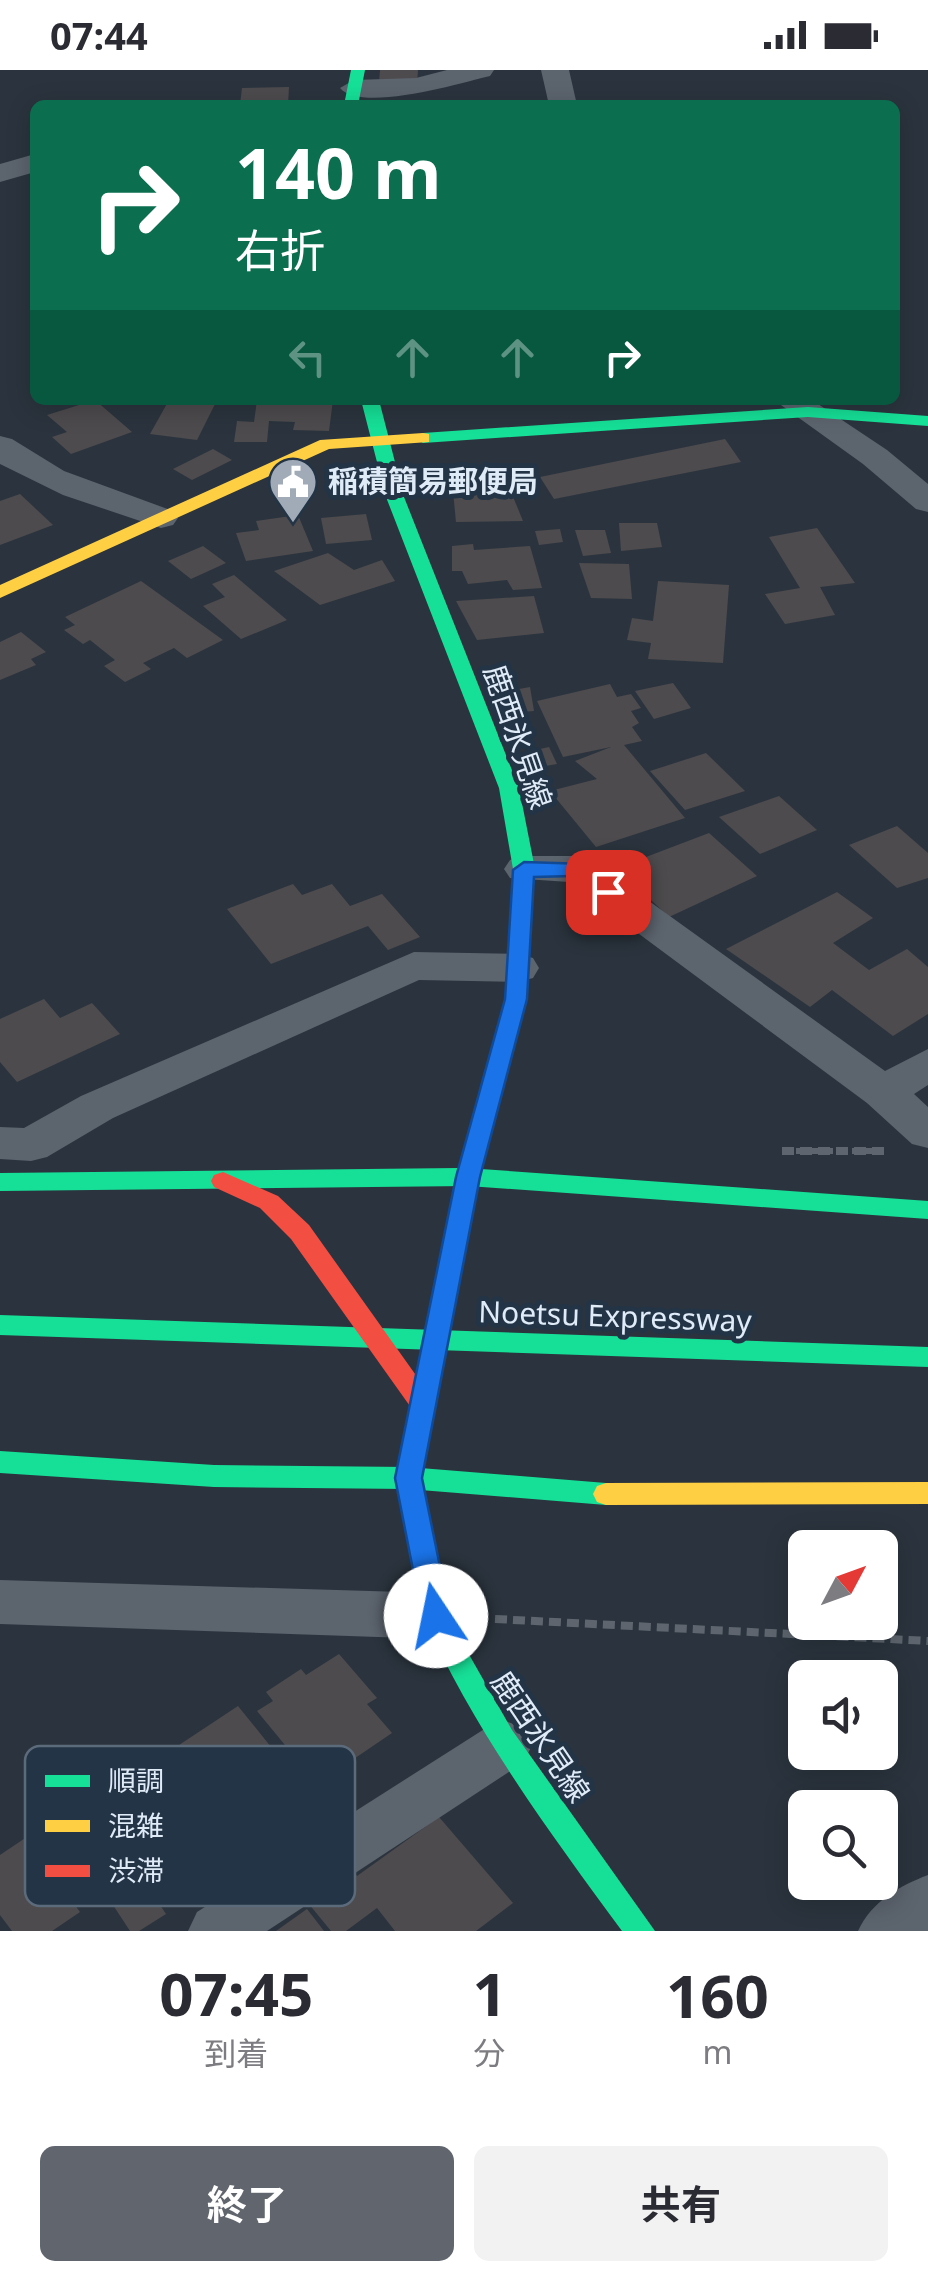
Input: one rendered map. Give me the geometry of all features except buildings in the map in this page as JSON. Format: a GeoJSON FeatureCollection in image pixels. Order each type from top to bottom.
{"type":"FeatureCollection","features":[{"type":"Feature","properties":{"kind":"main road","name":"鹿西氷見線"},"geometry":{"type":"LineString","coordinates":[[371,405],[395,496],[509,788],[524,870],[516,999],[468,1177],[408,1478],[436,1616],[469,1686],[505,1745],[640,1931]]}},
{"type":"Feature","properties":{"kind":"main road"},"geometry":{"type":"LineString","coordinates":[[0,592],[326,444],[799,406],[928,421]]}},
{"type":"Feature","properties":{"kind":"main road"},"geometry":{"type":"LineString","coordinates":[[0,1182],[468,1177],[928,1210]]}},
{"type":"Feature","properties":{"kind":"main road"},"geometry":{"type":"LineString","coordinates":[[224,1181],[269,1202],[300,1232],[421,1402]]}},
{"type":"Feature","properties":{"kind":"main road"},"geometry":{"type":"LineString","coordinates":[[330,1302],[387,1304]]}},
{"type":"Feature","properties":{"kind":"main road","name":"Noetsu Expressway"},"geometry":{"type":"LineString","coordinates":[[425,1305],[463,1306]]}},
{"type":"Feature","properties":{"kind":"main road","name":"Noetsu Expressway"},"geometry":{"type":"LineString","coordinates":[[0,1324],[928,1357]]}},
{"type":"Feature","properties":{"kind":"main road"},"geometry":{"type":"LineString","coordinates":[[0,1462],[214,1476],[408,1478],[610,1494],[928,1493]]}},
{"type":"Feature","properties":{"kind":"street"},"geometry":{"type":"LineString","coordinates":[[354,88],[416,86],[480,70]]}},
{"type":"Feature","properties":{"kind":"street"},"geometry":{"type":"LineString","coordinates":[[547,71],[561,100]]}},
{"type":"Feature","properties":{"kind":"street"},"geometry":{"type":"LineString","coordinates":[[0,173],[30,164]]}},
{"type":"Feature","properties":{"kind":"street"},"geometry":{"type":"LineString","coordinates":[[799,406],[874,457],[928,502]]}},
{"type":"Feature","properties":{"kind":"street"},"geometry":{"type":"LineString","coordinates":[[0,446],[9,457],[37,471],[161,518]]}},
{"type":"Feature","properties":{"kind":"street"},"geometry":{"type":"LineString","coordinates":[[524,870],[578,869],[883,1092],[928,1132]]}},
{"type":"Feature","properties":{"kind":"street"},"geometry":{"type":"LineString","coordinates":[[0,1143],[30,1145],[97,1107],[414,966],[518,968]]}},
{"type":"Feature","properties":{"kind":"street"},"geometry":{"type":"LineString","coordinates":[[883,1092],[928,1065]]}},
{"type":"Feature","properties":{"kind":"street"},"geometry":{"type":"LineString","coordinates":[[0,1602],[436,1616]]}},
{"type":"Feature","properties":{"kind":"street"},"geometry":{"type":"LineString","coordinates":[[355,1842],[505,1745]]}},
{"type":"Feature","properties":{"kind":"street"},"geometry":{"type":"LineString","coordinates":[[888,1931],[928,1902]]}},
{"type":"Feature","properties":{"kind":"street"},"geometry":{"type":"LineString","coordinates":[[217,1931],[256,1906]]}},
{"type":"Feature","properties":{"kind":"path"},"geometry":{"type":"LineString","coordinates":[[436,1616],[928,1641]]}},
{"type":"Feature","properties":{"kind":"traffic: fast"},"geometry":{"type":"LineString","coordinates":[[352,100],[358,70]]}},
{"type":"Feature","properties":{"kind":"traffic: fast"},"geometry":{"type":"LineString","coordinates":[[371,405],[395,497],[509,788],[524,869],[516,999],[470,1168]]}},
{"type":"Feature","properties":{"kind":"traffic: fast"},"geometry":{"type":"LineString","coordinates":[[423,438],[808,412],[928,421]]}},
{"type":"Feature","properties":{"kind":"traffic: fast"},"geometry":{"type":"LineString","coordinates":[[0,1182],[468,1177],[928,1210]]}},
{"type":"Feature","properties":{"kind":"traffic: fast"},"geometry":{"type":"LineString","coordinates":[[0,1325],[928,1357]]}},
{"type":"Feature","properties":{"kind":"traffic: fast"},"geometry":{"type":"LineString","coordinates":[[0,1462],[214,1476],[408,1478],[606,1494]]}},
{"type":"Feature","properties":{"kind":"traffic: fast"},"geometry":{"type":"LineString","coordinates":[[436,1614],[477,1699],[502,1739],[640,1931]]}},
{"type":"Feature","properties":{"kind":"traffic: slow"},"geometry":{"type":"LineString","coordinates":[[0,592],[326,444],[423,438]]}},
{"type":"Feature","properties":{"kind":"traffic: slow"},"geometry":{"type":"LineString","coordinates":[[436,1614],[408,1478],[470,1168]]}},
{"type":"Feature","properties":{"kind":"traffic: slow"},"geometry":{"type":"LineString","coordinates":[[606,1494],[928,1493]]}},
{"type":"Feature","properties":{"kind":"traffic: jam"},"geometry":{"type":"LineString","coordinates":[[223,1181],[269,1202],[300,1232],[421,1402]]}},
{"type":"Feature","properties":{"kind":"place","name":"稲積簡易郵便局"},"geometry":{"type":"Point","coordinates":[293,524]}},
{"type":"Feature","properties":{"kind":"route"},"geometry":{"type":"LineString","coordinates":[[436,1616],[408,1478],[468,1177],[516,999],[524,870],[578,869],[608,892]]}}]}
